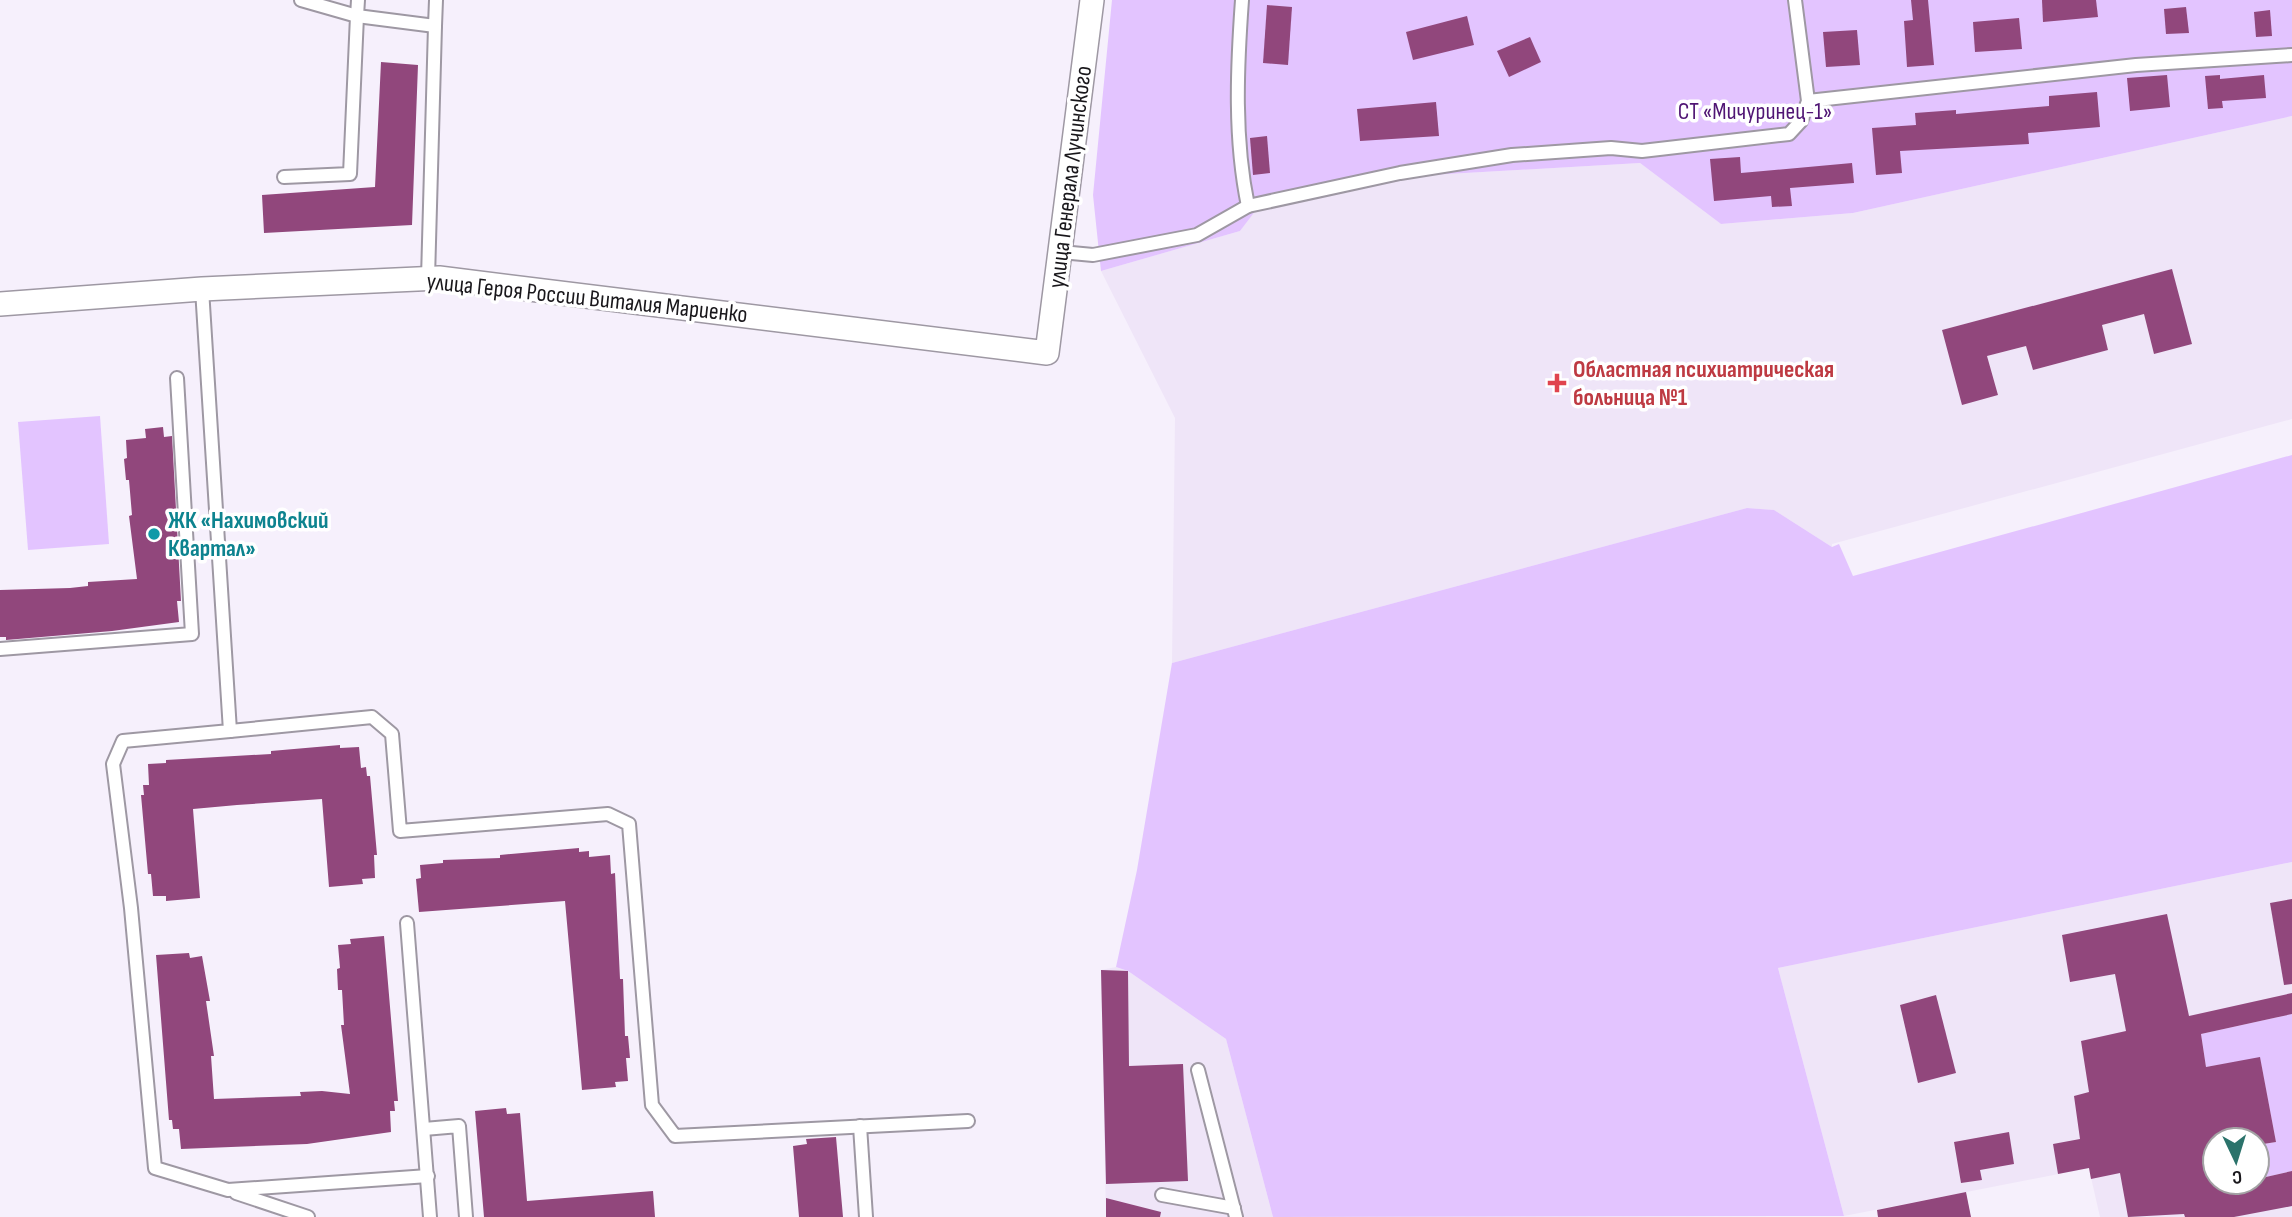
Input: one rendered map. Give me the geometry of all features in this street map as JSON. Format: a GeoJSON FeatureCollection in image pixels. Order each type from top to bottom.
{"type":"FeatureCollection","features":[{"type":"Feature","properties":{"kind":"street","name":"улица Генерала Лучинского"},"geometry":{"type":"LineString","coordinates":[[1047,353],[1092,0]]}},
{"type":"Feature","properties":{"kind":"street","name":"улица Героя России Виталия Мариенко"},"geometry":{"type":"LineString","coordinates":[[0,304],[202,289],[428,278],[1047,353]]}},
{"type":"Feature","properties":{"kind":"lane"},"geometry":{"type":"LineString","coordinates":[[301,0],[357,16],[435,26]]}},
{"type":"Feature","properties":{"kind":"lane"},"geometry":{"type":"LineString","coordinates":[[284,177],[350,174],[358,0]]}},
{"type":"Feature","properties":{"kind":"lane"},"geometry":{"type":"LineString","coordinates":[[428,278],[436,0]]}},
{"type":"Feature","properties":{"kind":"lane"},"geometry":{"type":"LineString","coordinates":[[1242,0],[1238,59],[1239,165],[1248,206]]}},
{"type":"Feature","properties":{"kind":"lane"},"geometry":{"type":"LineString","coordinates":[[1061,252],[1093,255],[1197,235],[1248,206],[1401,173],[1512,155],[1611,148],[1642,151],[1789,134],[1801,121],[1808,101],[1795,0]]}},
{"type":"Feature","properties":{"kind":"lane"},"geometry":{"type":"LineString","coordinates":[[1808,101],[2136,65],[2292,55]]}},
{"type":"Feature","properties":{"kind":"lane"},"geometry":{"type":"LineString","coordinates":[[202,289],[230,731]]}},
{"type":"Feature","properties":{"kind":"lane"},"geometry":{"type":"LineString","coordinates":[[0,649],[192,634],[177,378]]}},
{"type":"Feature","properties":{"kind":"lane"},"geometry":{"type":"LineString","coordinates":[[309,1217],[155,1168],[131,908],[113,764],[123,741],[372,718],[392,734],[400,831],[608,814],[629,824],[652,1105],[675,1136],[968,1121]]}},
{"type":"Feature","properties":{"kind":"lane"},"geometry":{"type":"LineString","coordinates":[[407,923],[430,1217]]}},
{"type":"Feature","properties":{"kind":"lane"},"geometry":{"type":"LineString","coordinates":[[1162,1195],[1235,1213],[1198,1070]]}},
{"type":"Feature","properties":{"kind":"lane"},"geometry":{"type":"LineString","coordinates":[[424,1129],[459,1126],[466,1217]]}},
{"type":"Feature","properties":{"kind":"lane"},"geometry":{"type":"LineString","coordinates":[[860,1126],[866,1217]]}},
{"type":"Feature","properties":{"kind":"lane"},"geometry":{"type":"LineString","coordinates":[[228,1190],[428,1176]]}},
{"type":"Feature","properties":{"kind":"shaded area","name":"Областная психиатрическая больница №1"},"geometry":{"type":"Polygon","coordinates":[[[2292,116],[2292,419],[1832,544],[1832,547],[1774,510],[1747,508],[1172,663],[1175,418],[1101,271],[1240,231],[1255,210],[1395,177],[1640,163],[1721,224],[1853,213],[2292,116]],[[2172,270],[1942,330],[1998,395],[1987,356],[2026,346],[2033,370],[2108,350],[2102,325],[2144,314],[2154,354],[2191,344],[2172,270]]]}},
{"type":"Feature","properties":{"kind":"shaded area"},"geometry":{"type":"Polygon","coordinates":[[[2292,862],[2292,1217],[2100,1217],[2087,1160],[2074,1171],[1844,1216],[1778,968],[2292,862]]]}},
{"type":"Feature","properties":{"kind":"shaded area"},"geometry":{"type":"Polygon","coordinates":[[[1116,967],[1128,971],[1226,1039],[1273,1217],[1106,1217],[1101,970],[1116,967]]]}},
{"type":"Feature","properties":{"kind":"green space","name":"СТ «Мичуринец-1»"},"geometry":{"type":"Polygon","coordinates":[[[1112,0],[2292,0],[2292,116],[1853,213],[1721,224],[1640,163],[1395,177],[1256,210],[1240,231],[1101,271],[1093,195],[1112,0]]]}},
{"type":"Feature","properties":{"kind":"green space"},"geometry":{"type":"Polygon","coordinates":[[[100,416],[109,544],[28,550],[18,422],[100,416]]]}},
{"type":"Feature","properties":{"kind":"green space"},"geometry":{"type":"Polygon","coordinates":[[[2292,455],[2292,862],[1778,968],[1844,1216],[1273,1217],[1226,1039],[1128,971],[1116,967],[1137,870],[1172,663],[1747,508],[1774,510],[1832,547],[1839,544],[1853,576],[2292,455]]]}},
{"type":"Feature","properties":{"kind":"green space"},"geometry":{"type":"Polygon","coordinates":[[[2292,1014],[2292,1171],[2271,1176],[2271,1143],[2276,1142],[2260,1058],[2206,1067],[2201,1034],[2292,1014]]]}},
{"type":"Feature","properties":{"kind":"building"},"geometry":{"type":"Polygon","coordinates":[[[1911,0],[1928,0],[1934,65],[1907,67],[1904,21],[1913,20],[1911,0]]]}},
{"type":"Feature","properties":{"kind":"building"},"geometry":{"type":"Polygon","coordinates":[[[2042,0],[2096,0],[2098,17],[2043,22],[2042,0]]]}},
{"type":"Feature","properties":{"kind":"building"},"geometry":{"type":"Polygon","coordinates":[[[1267,5],[1292,7],[1288,65],[1263,63],[1267,5]]]}},
{"type":"Feature","properties":{"kind":"building"},"geometry":{"type":"Polygon","coordinates":[[[2186,7],[2189,33],[2166,34],[2164,9],[2186,7]]]}},
{"type":"Feature","properties":{"kind":"building"},"geometry":{"type":"Polygon","coordinates":[[[2270,10],[2272,36],[2256,37],[2254,12],[2270,10]]]}},
{"type":"Feature","properties":{"kind":"building"},"geometry":{"type":"Polygon","coordinates":[[[1467,16],[1474,45],[1413,60],[1406,32],[1467,16]]]}},
{"type":"Feature","properties":{"kind":"building"},"geometry":{"type":"Polygon","coordinates":[[[2019,18],[2022,49],[1975,52],[1973,22],[2019,18]]]}},
{"type":"Feature","properties":{"kind":"building"},"geometry":{"type":"Polygon","coordinates":[[[1857,30],[1860,65],[1826,67],[1823,32],[1857,30]]]}},
{"type":"Feature","properties":{"kind":"building"},"geometry":{"type":"Polygon","coordinates":[[[1530,37],[1541,62],[1509,77],[1497,51],[1530,37]]]}},
{"type":"Feature","properties":{"kind":"building"},"geometry":{"type":"Polygon","coordinates":[[[381,62],[418,65],[412,225],[264,233],[262,195],[375,187],[381,62]]]}},
{"type":"Feature","properties":{"kind":"building"},"geometry":{"type":"Polygon","coordinates":[[[2167,75],[2170,107],[2130,111],[2127,78],[2167,75]]]}},
{"type":"Feature","properties":{"kind":"building"},"geometry":{"type":"Polygon","coordinates":[[[2220,75],[2220,79],[2264,75],[2266,98],[2222,101],[2223,108],[2208,109],[2205,76],[2220,75]]]}},
{"type":"Feature","properties":{"kind":"building"},"geometry":{"type":"Polygon","coordinates":[[[2097,92],[2100,127],[2028,133],[2029,144],[1900,151],[1902,173],[1876,175],[1872,128],[1916,125],[1915,113],[1956,110],[1956,114],[2049,106],[2049,96],[2097,92]]]}},
{"type":"Feature","properties":{"kind":"building"},"geometry":{"type":"Polygon","coordinates":[[[1436,102],[1439,136],[1360,141],[1357,109],[1436,102]]]}},
{"type":"Feature","properties":{"kind":"building"},"geometry":{"type":"Polygon","coordinates":[[[1267,136],[1270,173],[1253,175],[1250,138],[1267,136]]]}},
{"type":"Feature","properties":{"kind":"building"},"geometry":{"type":"Polygon","coordinates":[[[1740,157],[1741,173],[1852,163],[1854,183],[1790,188],[1792,206],[1772,207],[1771,196],[1714,201],[1710,159],[1740,157]]]}},
{"type":"Feature","properties":{"kind":"building"},"geometry":{"type":"Polygon","coordinates":[[[2172,269],[2192,344],[2154,354],[2144,314],[2102,325],[2108,350],[2033,370],[2026,346],[1987,356],[1998,395],[1962,405],[1942,330],[2172,269]]]}},
{"type":"Feature","properties":{"kind":"building","name":"ЖК «Нахимовский Квартал»"},"geometry":{"type":"Polygon","coordinates":[[[163,427],[164,437],[172,436],[181,601],[177,601],[179,622],[6,640],[6,637],[0,637],[0,590],[70,588],[88,586],[88,582],[137,579],[129,516],[132,515],[129,480],[126,480],[124,459],[127,458],[126,440],[146,438],[145,429],[163,427]]]}},
{"type":"Feature","properties":{"kind":"building"},"geometry":{"type":"Polygon","coordinates":[[[340,745],[340,748],[359,747],[361,768],[366,767],[367,776],[370,776],[377,855],[374,855],[375,878],[362,879],[363,884],[329,887],[322,799],[237,805],[193,809],[200,898],[166,901],[166,896],[153,896],[151,874],[148,874],[141,795],[144,795],[143,785],[149,785],[148,764],[166,763],[166,760],[271,754],[271,751],[340,745]]]}},
{"type":"Feature","properties":{"kind":"building"},"geometry":{"type":"Polygon","coordinates":[[[579,848],[579,852],[589,851],[589,857],[610,855],[611,874],[615,873],[620,979],[623,979],[625,1036],[628,1036],[630,1058],[626,1058],[628,1081],[615,1082],[616,1087],[582,1090],[565,901],[419,912],[416,879],[421,878],[420,865],[443,863],[443,860],[500,858],[500,855],[579,848]]]}},
{"type":"Feature","properties":{"kind":"building"},"geometry":{"type":"Polygon","coordinates":[[[2292,899],[2292,984],[2284,985],[2270,903],[2292,899]]]}},
{"type":"Feature","properties":{"kind":"building"},"geometry":{"type":"Polygon","coordinates":[[[2167,914],[2189,1016],[2292,993],[2292,1014],[2201,1034],[2206,1067],[2260,1057],[2276,1142],[2271,1143],[2271,1126],[2201,1126],[2201,1196],[2271,1196],[2271,1176],[2292,1171],[2292,1206],[2234,1217],[2185,1217],[2184,1214],[2128,1217],[2120,1173],[2091,1179],[2089,1168],[2058,1174],[2053,1144],[2080,1139],[2074,1096],[2089,1092],[2081,1041],[2126,1031],[2115,974],[2070,982],[2062,935],[2167,914]]]}},
{"type":"Feature","properties":{"kind":"building"},"geometry":{"type":"Polygon","coordinates":[[[384,936],[398,1101],[394,1101],[395,1111],[390,1111],[391,1132],[307,1144],[181,1149],[179,1129],[173,1129],[172,1120],[169,1120],[156,955],[189,953],[190,958],[202,956],[210,1001],[206,1001],[214,1056],[211,1056],[214,1099],[301,1096],[300,1092],[322,1091],[350,1094],[341,1025],[344,1025],[342,990],[338,990],[338,945],[351,944],[350,939],[384,936]]]}},
{"type":"Feature","properties":{"kind":"building"},"geometry":{"type":"Polygon","coordinates":[[[1101,970],[1128,971],[1129,1066],[1183,1064],[1188,1181],[1106,1184],[1101,970]]]}},
{"type":"Feature","properties":{"kind":"building"},"geometry":{"type":"Polygon","coordinates":[[[1936,995],[1956,1073],[1918,1083],[1900,1005],[1936,995]]]}},
{"type":"Feature","properties":{"kind":"building"},"geometry":{"type":"Polygon","coordinates":[[[506,1108],[507,1114],[520,1113],[527,1201],[653,1191],[655,1217],[484,1217],[475,1111],[506,1108]]]}},
{"type":"Feature","properties":{"kind":"building"},"geometry":{"type":"Polygon","coordinates":[[[2009,1132],[2014,1164],[1980,1170],[1982,1180],[1961,1183],[1954,1142],[2009,1132]]]}},
{"type":"Feature","properties":{"kind":"building"},"geometry":{"type":"Polygon","coordinates":[[[836,1137],[843,1217],[799,1217],[793,1146],[807,1144],[806,1139],[836,1137]]]}},
{"type":"Feature","properties":{"kind":"building"},"geometry":{"type":"Polygon","coordinates":[[[1966,1192],[1971,1217],[1878,1217],[1877,1210],[1966,1192]]]}},
{"type":"Feature","properties":{"kind":"building"},"geometry":{"type":"Polygon","coordinates":[[[1106,1198],[1161,1212],[1160,1217],[1106,1217],[1106,1198]]]}},
{"type":"Feature","properties":{"kind":"place","name":"Областная психиатрическая больница №1"},"geometry":{"type":"Point","coordinates":[1557,383]}},
{"type":"Feature","properties":{"kind":"place","name":"ЖК «Нахимовский Квартал»"},"geometry":{"type":"Point","coordinates":[154,534]}}]}
